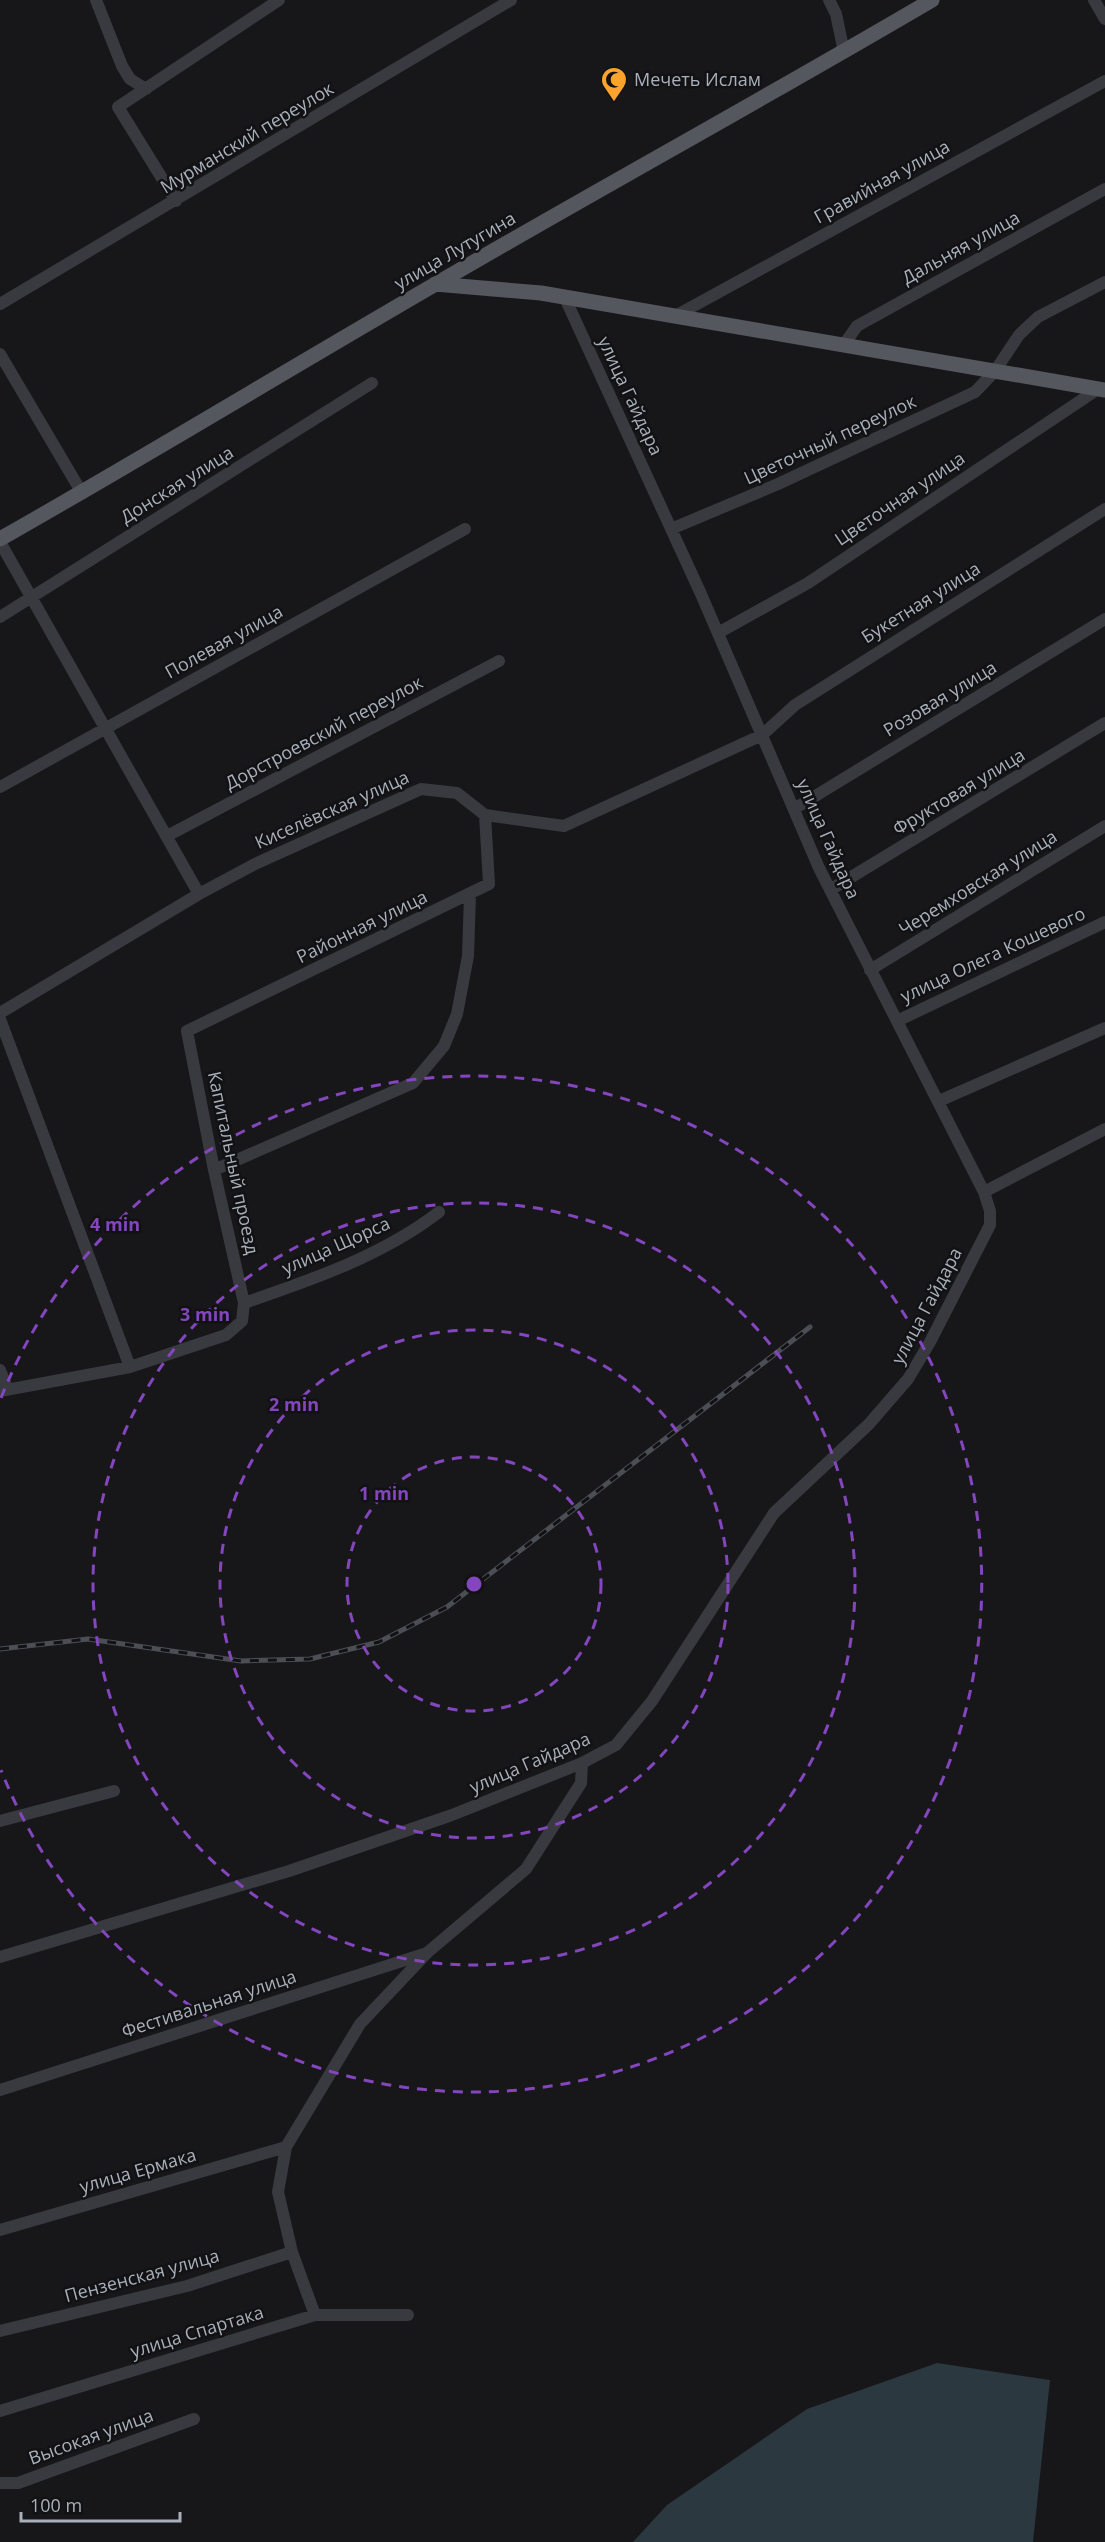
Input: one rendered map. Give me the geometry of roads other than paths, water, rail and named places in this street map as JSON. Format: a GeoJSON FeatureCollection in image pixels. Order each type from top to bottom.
{"type":"FeatureCollection","features":[{"type":"Feature","properties":{"kind":"main road","name":"улица Лутугина"},"geometry":{"type":"LineString","coordinates":[[0,540],[435,284],[932,0]]}},
{"type":"Feature","properties":{"kind":"main road"},"geometry":{"type":"LineString","coordinates":[[435,284],[541,293],[1101,389]]}},
{"type":"Feature","properties":{"kind":"street"},"geometry":{"type":"LineString","coordinates":[[96,0],[122,66],[130,79],[146,89]]}},
{"type":"Feature","properties":{"kind":"street"},"geometry":{"type":"LineString","coordinates":[[176,201],[118,107],[279,0]]}},
{"type":"Feature","properties":{"kind":"street","name":"Мурманский переулок"},"geometry":{"type":"LineString","coordinates":[[0,304],[511,0]]}},
{"type":"Feature","properties":{"kind":"street"},"geometry":{"type":"LineString","coordinates":[[829,0],[836,14],[844,52]]}},
{"type":"Feature","properties":{"kind":"street"},"geometry":{"type":"LineString","coordinates":[[1094,0],[1105,19]]}},
{"type":"Feature","properties":{"kind":"street","name":"Гравийная улица"},"geometry":{"type":"LineString","coordinates":[[677,315],[1105,81]]}},
{"type":"Feature","properties":{"kind":"street","name":"Дальняя улица"},"geometry":{"type":"LineString","coordinates":[[843,346],[857,326],[1105,189]]}},
{"type":"Feature","properties":{"kind":"street","name":"Цветочный переулок"},"geometry":{"type":"LineString","coordinates":[[671,529],[778,484],[975,392],[1019,335],[1038,317],[1105,282]]}},
{"type":"Feature","properties":{"kind":"street","name":"улица Гайдара"},"geometry":{"type":"LineString","coordinates":[[0,1957],[289,1871],[452,1815],[582,1764],[616,1745],[652,1701],[774,1513],[869,1424],[908,1379],[930,1342],[990,1225],[990,1211],[984,1192],[830,890],[718,633],[565,298]]}},
{"type":"Feature","properties":{"kind":"street"},"geometry":{"type":"LineString","coordinates":[[0,354],[82,493]]}},
{"type":"Feature","properties":{"kind":"street","name":"Донская улица"},"geometry":{"type":"LineString","coordinates":[[0,617],[372,383]]}},
{"type":"Feature","properties":{"kind":"street","name":"Цветочная улица"},"geometry":{"type":"LineString","coordinates":[[718,633],[808,583],[1101,389]]}},
{"type":"Feature","properties":{"kind":"street","name":"Букетная улица"},"geometry":{"type":"LineString","coordinates":[[762,735],[795,705],[1105,509]]}},
{"type":"Feature","properties":{"kind":"street","name":"Полевая улица"},"geometry":{"type":"LineString","coordinates":[[0,787],[465,529]]}},
{"type":"Feature","properties":{"kind":"street"},"geometry":{"type":"LineString","coordinates":[[0,540],[199,894]]}},
{"type":"Feature","properties":{"kind":"street","name":"Розовая улица"},"geometry":{"type":"LineString","coordinates":[[794,809],[1105,619]]}},
{"type":"Feature","properties":{"kind":"street","name":"Дорстроевский переулок"},"geometry":{"type":"LineString","coordinates":[[166,836],[499,661]]}},
{"type":"Feature","properties":{"kind":"street","name":"Фруктовая улица"},"geometry":{"type":"LineString","coordinates":[[830,890],[1105,723]]}},
{"type":"Feature","properties":{"kind":"street"},"geometry":{"type":"LineString","coordinates":[[485,815],[564,826],[762,735]]}},
{"type":"Feature","properties":{"kind":"street","name":"Киселёвская улица"},"geometry":{"type":"LineString","coordinates":[[0,1013],[199,894],[255,864],[421,789],[457,793],[485,815]]}},
{"type":"Feature","properties":{"kind":"street","name":"Районная улица"},"geometry":{"type":"LineString","coordinates":[[187,1031],[489,884],[485,815]]}},
{"type":"Feature","properties":{"kind":"street","name":"Черемховская улица"},"geometry":{"type":"LineString","coordinates":[[870,970],[1105,826]]}},
{"type":"Feature","properties":{"kind":"street"},"geometry":{"type":"LineString","coordinates":[[214,1170],[413,1083],[444,1047],[457,1014],[468,956],[470,895]]}},
{"type":"Feature","properties":{"kind":"street","name":"улица Олега Кошевого"},"geometry":{"type":"LineString","coordinates":[[897,1021],[1105,922]]}},
{"type":"Feature","properties":{"kind":"street"},"geometry":{"type":"LineString","coordinates":[[0,1019],[130,1367]]}},
{"type":"Feature","properties":{"kind":"street"},"geometry":{"type":"LineString","coordinates":[[939,1101],[1105,1028]]}},
{"type":"Feature","properties":{"kind":"street","name":"Капитальный проезд"},"geometry":{"type":"LineString","coordinates":[[187,1031],[214,1170],[244,1303]]}},
{"type":"Feature","properties":{"kind":"street"},"geometry":{"type":"LineString","coordinates":[[984,1192],[1105,1129]]}},
{"type":"Feature","properties":{"kind":"street","name":"улица Щорса"},"geometry":{"type":"LineString","coordinates":[[244,1303],[315,1279],[383,1248],[439,1212]]}},
{"type":"Feature","properties":{"kind":"street"},"geometry":{"type":"LineString","coordinates":[[0,1370],[4,1390],[130,1367],[226,1335],[242,1321],[244,1303]]}},
{"type":"Feature","properties":{"kind":"street"},"geometry":{"type":"LineString","coordinates":[[315,2315],[292,2252],[278,2192],[286,2147],[360,2024],[428,1952],[526,1869],[581,1783],[582,1764]]}},
{"type":"Feature","properties":{"kind":"street"},"geometry":{"type":"LineString","coordinates":[[0,1821],[114,1791]]}},
{"type":"Feature","properties":{"kind":"street","name":"Фестивальная улица"},"geometry":{"type":"LineString","coordinates":[[0,2090],[428,1952]]}},
{"type":"Feature","properties":{"kind":"street","name":"улица Ермака"},"geometry":{"type":"LineString","coordinates":[[0,2230],[286,2147]]}},
{"type":"Feature","properties":{"kind":"street","name":"Пензенская улица"},"geometry":{"type":"LineString","coordinates":[[0,2331],[187,2286],[292,2252]]}},
{"type":"Feature","properties":{"kind":"street","name":"улица Спартака"},"geometry":{"type":"LineString","coordinates":[[0,2411],[315,2315],[408,2315]]}},
{"type":"Feature","properties":{"kind":"street","name":"Высокая улица"},"geometry":{"type":"LineString","coordinates":[[0,2483],[18,2483],[194,2419]]}},
{"type":"Feature","properties":{"kind":"railway"},"geometry":{"type":"LineString","coordinates":[[0,1649],[88,1639],[241,1661],[310,1659],[379,1642],[447,1607],[810,1327]]}},
{"type":"Feature","properties":{"kind":"place","name":"Мечеть Ислам"},"geometry":{"type":"Point","coordinates":[614,103]}}]}
